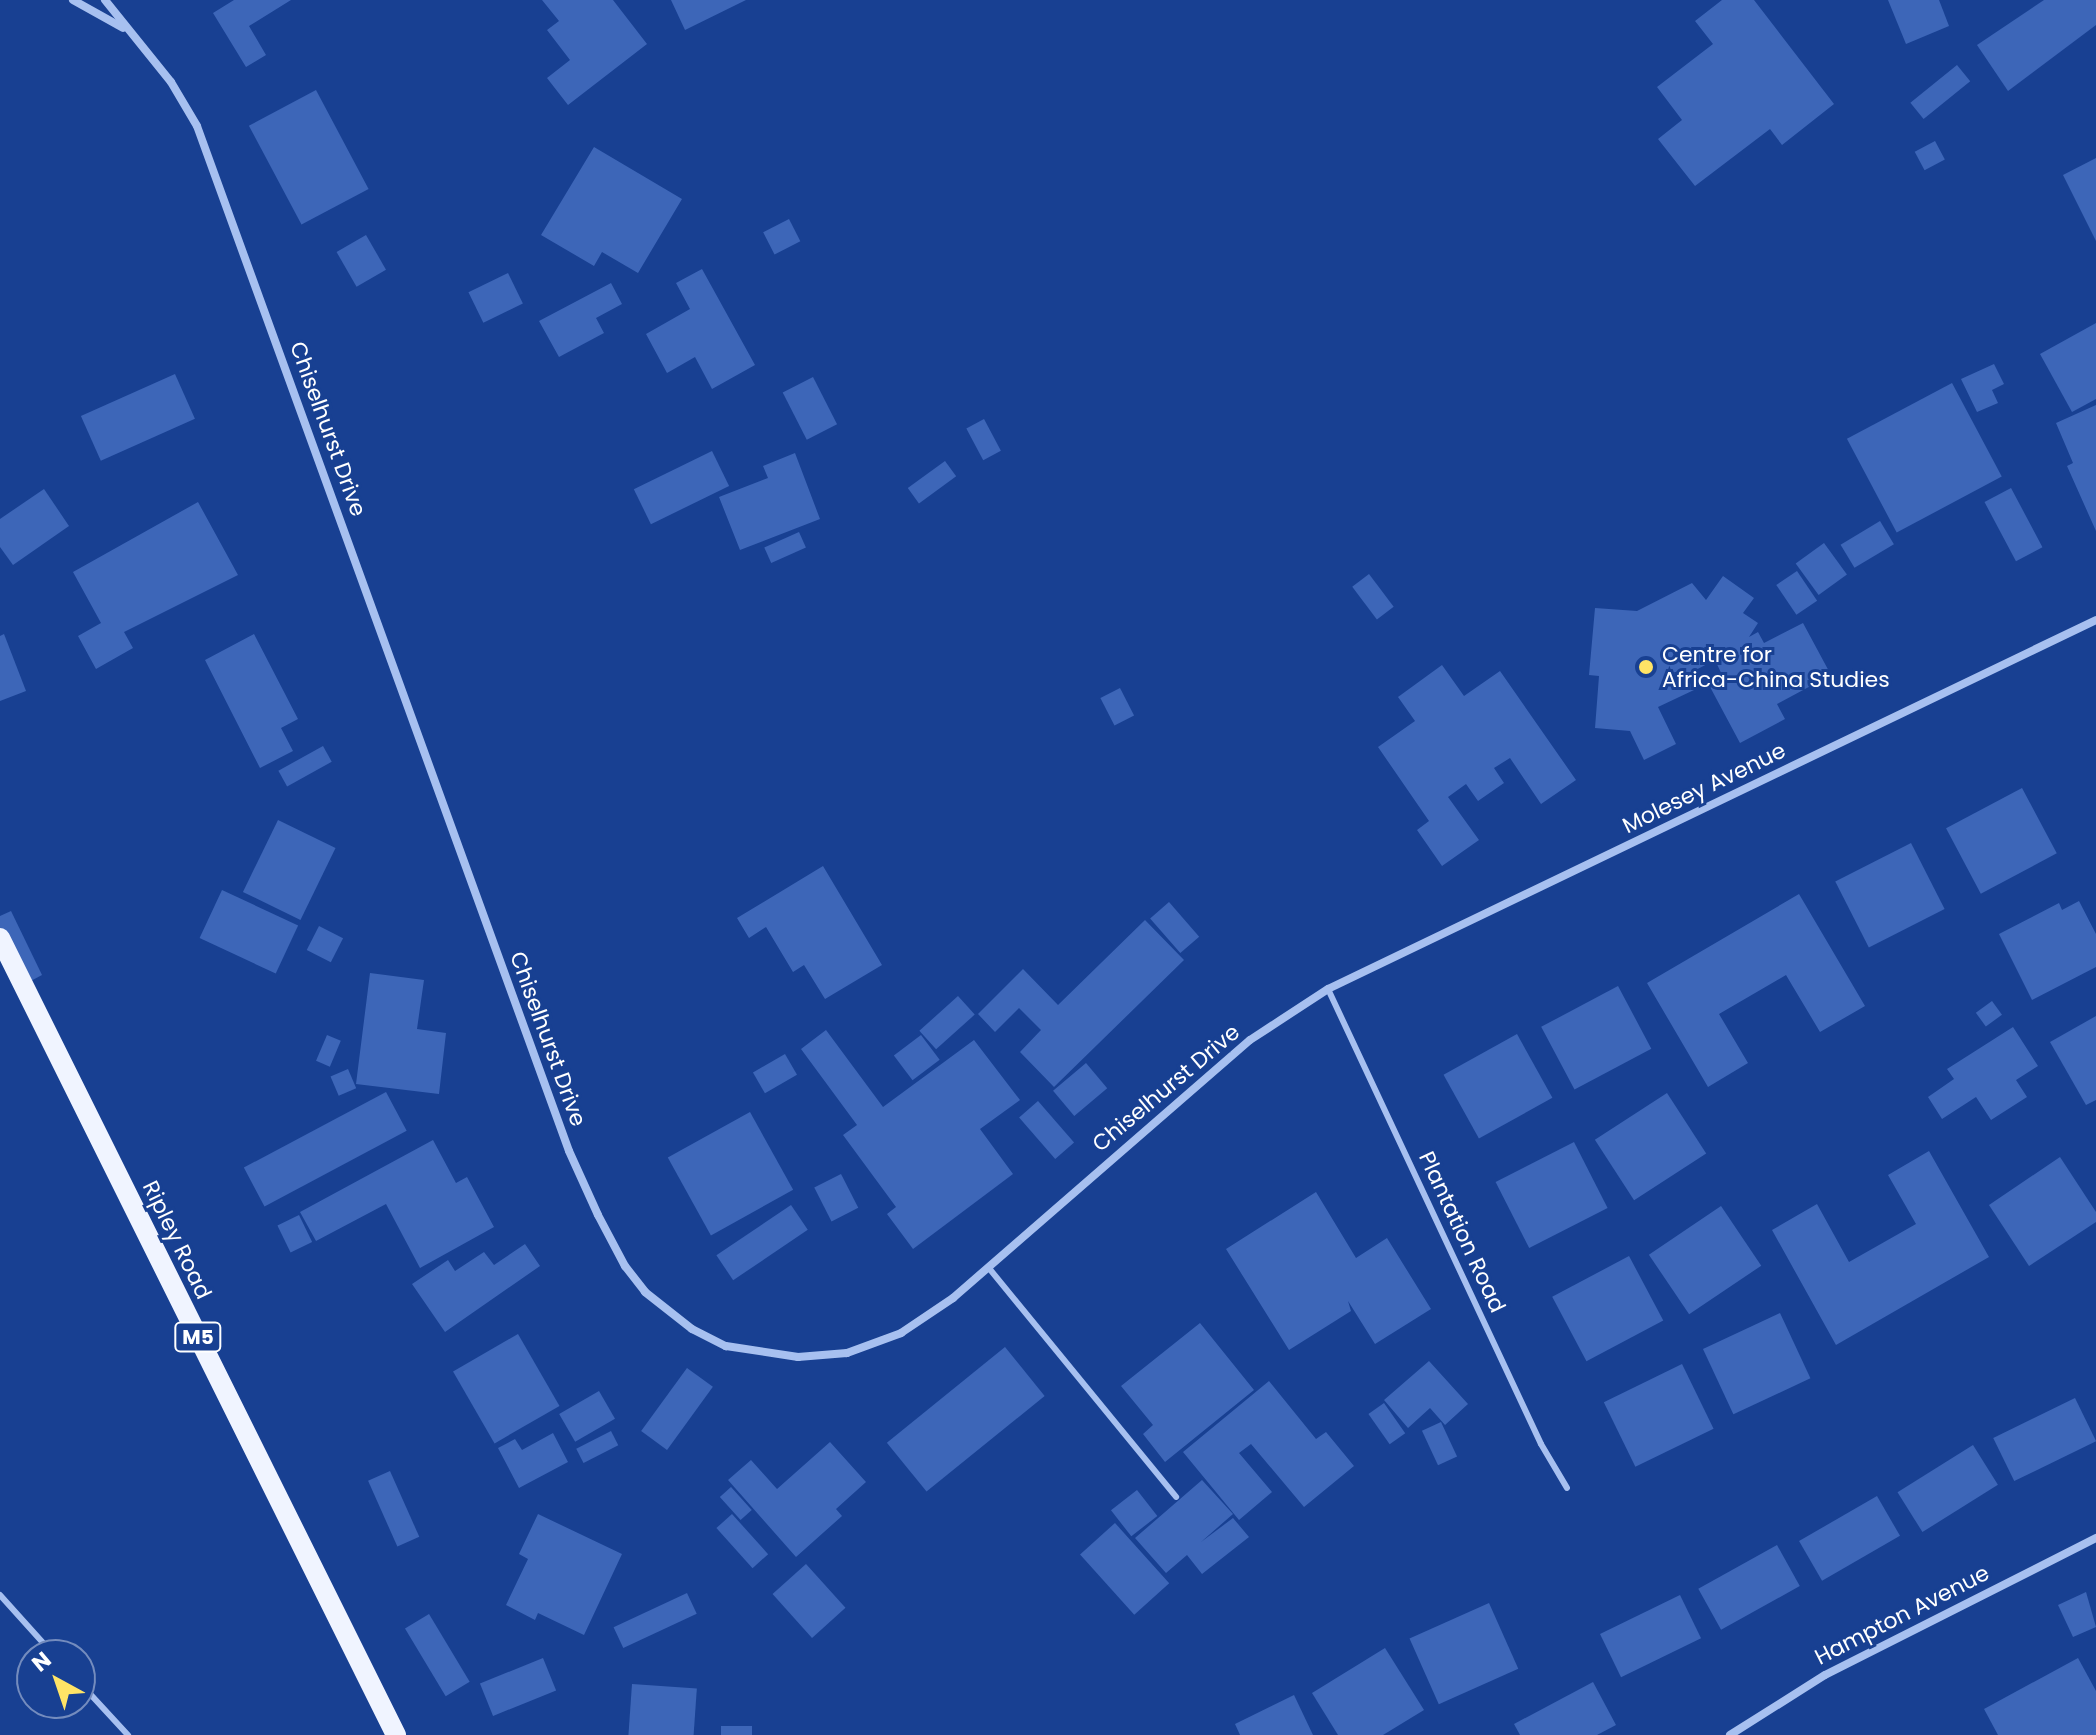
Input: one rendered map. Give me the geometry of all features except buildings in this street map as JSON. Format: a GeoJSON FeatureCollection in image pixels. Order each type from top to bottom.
{"type":"FeatureCollection","features":[{"type":"Feature","properties":{"kind":"main road","name":"Ripley Road"},"geometry":{"type":"LineString","coordinates":[[0,938],[396,1735]]}},
{"type":"Feature","properties":{"kind":"street","name":"Chiselhurst Drive"},"geometry":{"type":"LineString","coordinates":[[73,0],[124,28]]}},
{"type":"Feature","properties":{"kind":"street","name":"Chiselhurst Drive"},"geometry":{"type":"LineString","coordinates":[[105,0],[124,28],[171,82],[197,126],[569,1151],[625,1266],[645,1292],[692,1329],[726,1346],[798,1357],[847,1353],[901,1333],[988,1267],[1250,1040],[1328,989]]}},
{"type":"Feature","properties":{"kind":"street","name":"Molesey Avenue"},"geometry":{"type":"LineString","coordinates":[[1328,989],[2096,620]]}},
{"type":"Feature","properties":{"kind":"street","name":"Hampton Avenue"},"geometry":{"type":"LineString","coordinates":[[1730,1735],[1839,1667],[2096,1538]]}},
{"type":"Feature","properties":{"kind":"lane","name":"Plantation Road"},"geometry":{"type":"LineString","coordinates":[[1328,989],[1541,1444],[1567,1488]]}},
{"type":"Feature","properties":{"kind":"lane"},"geometry":{"type":"LineString","coordinates":[[988,1267],[1176,1497]]}},
{"type":"Feature","properties":{"kind":"lane"},"geometry":{"type":"LineString","coordinates":[[1,1599],[39,1639]]}},
{"type":"Feature","properties":{"kind":"lane"},"geometry":{"type":"LineString","coordinates":[[96,1700],[128,1735]]}},
{"type":"Feature","properties":{"kind":"place","name":"Centre for Africa-China Studies"},"geometry":{"type":"Point","coordinates":[1646,667]}}]}
